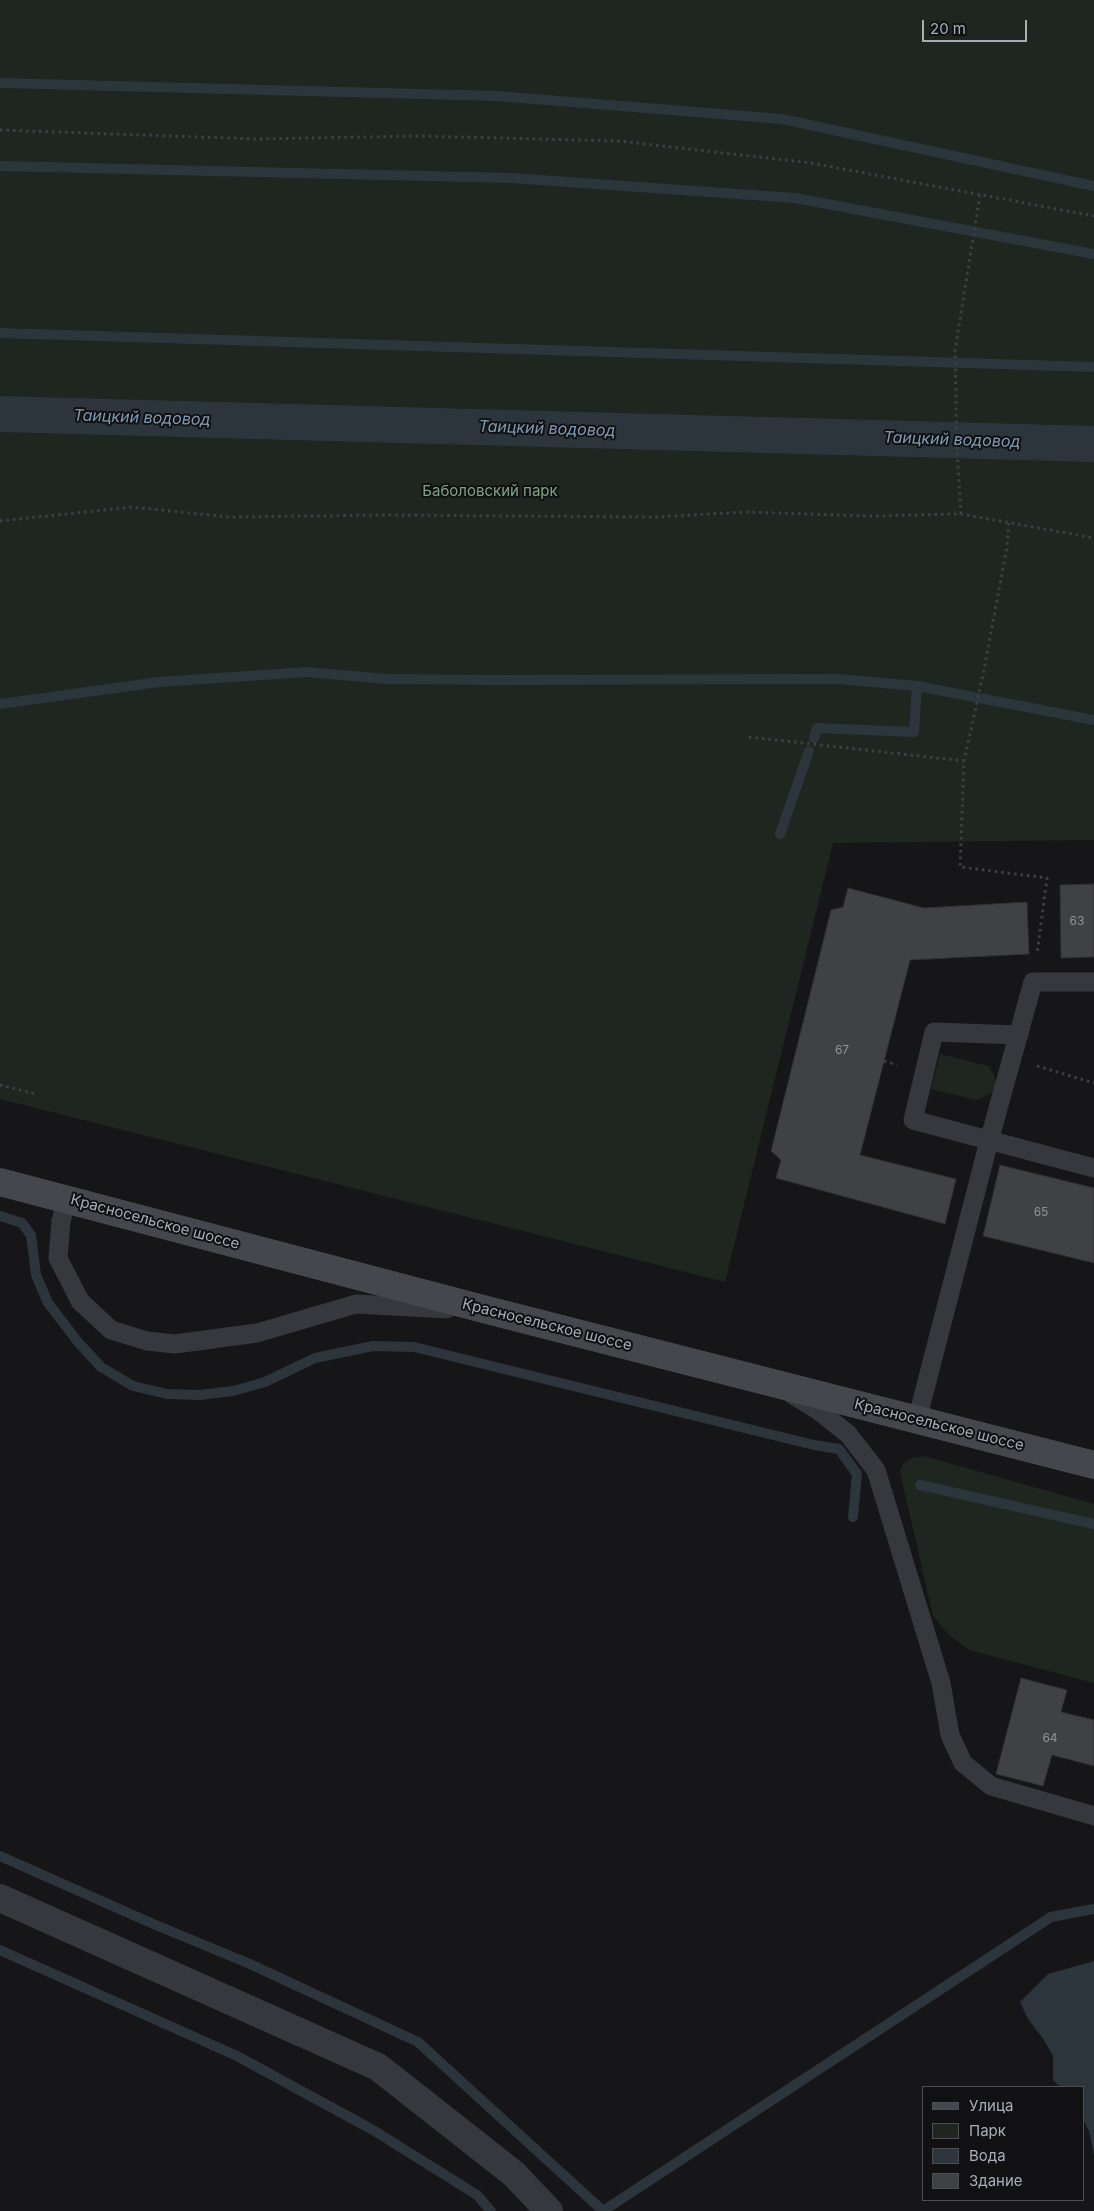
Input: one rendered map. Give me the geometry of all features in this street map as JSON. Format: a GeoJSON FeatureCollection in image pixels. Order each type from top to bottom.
{"type":"FeatureCollection","features":[{"type":"Feature","properties":{"kind":"main road","name":"Красносельское шоссе"},"geometry":{"type":"LineString","coordinates":[[0,1182],[67,1198],[487,1310],[1094,1465]]}},
{"type":"Feature","properties":{"kind":"street"},"geometry":{"type":"LineString","coordinates":[[0,1898],[378,2067],[514,2174],[549,2211]]}},
{"type":"Feature","properties":{"kind":"lane"},"geometry":{"type":"LineString","coordinates":[[917,1420],[989,1141],[1034,982],[1094,982]]}},
{"type":"Feature","properties":{"kind":"lane"},"geometry":{"type":"LineString","coordinates":[[1019,1035],[934,1032],[913,1120],[1094,1168]]}},
{"type":"Feature","properties":{"kind":"lane"},"geometry":{"type":"LineString","coordinates":[[67,1198],[61,1221],[58,1258],[80,1301],[111,1330],[147,1341],[175,1344],[257,1333],[356,1304],[487,1310]]}},
{"type":"Feature","properties":{"kind":"lane"},"geometry":{"type":"LineString","coordinates":[[772,1382],[819,1411],[848,1434],[876,1470],[941,1683],[950,1735],[963,1763],[990,1786],[1094,1816]]}},
{"type":"Feature","properties":{"kind":"path"},"geometry":{"type":"LineString","coordinates":[[0,130],[256,139],[418,136],[620,140],[811,163],[1094,216]]}},
{"type":"Feature","properties":{"kind":"path"},"geometry":{"type":"LineString","coordinates":[[961,514],[956,451],[955,351],[980,195]]}},
{"type":"Feature","properties":{"kind":"path"},"geometry":{"type":"LineString","coordinates":[[0,522],[132,507],[228,517],[392,515],[656,517],[745,512],[869,516],[961,514],[1094,538]]}},
{"type":"Feature","properties":{"kind":"path"},"geometry":{"type":"LineString","coordinates":[[1009,523],[1007,547],[983,675],[964,761],[960,867],[1046,878],[1034,982]]}},
{"type":"Feature","properties":{"kind":"path"},"geometry":{"type":"LineString","coordinates":[[749,737],[964,761]]}},
{"type":"Feature","properties":{"kind":"path"},"geometry":{"type":"LineString","coordinates":[[1012,1059],[1094,1083]]}},
{"type":"Feature","properties":{"kind":"path"},"geometry":{"type":"LineString","coordinates":[[0,1085],[36,1094]]}},
{"type":"Feature","properties":{"kind":"green space","name":"Баболовский парк"},"geometry":{"type":"Polygon","coordinates":[[[0,0],[1094,0],[1094,840],[833,843],[725,1282],[0,1099],[0,0]]]}},
{"type":"Feature","properties":{"kind":"green space"},"geometry":{"type":"Polygon","coordinates":[[[940,1054],[988,1066],[994,1075],[996,1083],[992,1093],[977,1100],[931,1089],[940,1054]]]}},
{"type":"Feature","properties":{"kind":"green space"},"geometry":{"type":"Polygon","coordinates":[[[924,1456],[1094,1504],[1094,1683],[969,1650],[948,1634],[933,1616],[900,1472],[903,1464],[912,1458],[924,1456]]]}},
{"type":"Feature","properties":{"kind":"water"},"geometry":{"type":"Polygon","coordinates":[[[1094,1961],[1094,2155],[1089,2131],[1084,2121],[1084,2086],[1059,2086],[1053,2080],[1053,2056],[1044,2040],[1028,2019],[1020,2002],[1048,1974],[1094,1961]]]}},
{"type":"Feature","properties":{"kind":"building"},"geometry":{"type":"Polygon","coordinates":[[[1094,884],[1094,957],[1061,958],[1060,885],[1094,884]]]}},
{"type":"Feature","properties":{"kind":"building"},"geometry":{"type":"Polygon","coordinates":[[[848,888],[924,908],[1027,902],[1029,954],[910,960],[860,1155],[956,1179],[945,1224],[776,1178],[781,1160],[771,1151],[831,910],[843,907],[848,888]]]}},
{"type":"Feature","properties":{"kind":"building"},"geometry":{"type":"Polygon","coordinates":[[[1000,1165],[1094,1188],[1094,1263],[983,1236],[1000,1165]]]}},
{"type":"Feature","properties":{"kind":"building"},"geometry":{"type":"Polygon","coordinates":[[[1021,1678],[1067,1690],[1061,1712],[1094,1720],[1094,1766],[1052,1755],[1043,1786],[996,1774],[1021,1678]]]}},
{"type":"Feature","properties":{"kind":"waterway"},"geometry":{"type":"LineString","coordinates":[[0,83],[497,96],[782,119],[1094,186]]}},
{"type":"Feature","properties":{"kind":"waterway"},"geometry":{"type":"LineString","coordinates":[[0,166],[511,178],[795,198],[1094,254]]}},
{"type":"Feature","properties":{"kind":"waterway"},"geometry":{"type":"LineString","coordinates":[[0,333],[1094,367]]}},
{"type":"Feature","properties":{"kind":"waterway","name":"Таицкий водовод"},"geometry":{"type":"LineString","coordinates":[[0,414],[1094,444]]}},
{"type":"Feature","properties":{"kind":"waterway"},"geometry":{"type":"LineString","coordinates":[[0,704],[159,682],[307,672],[386,679],[838,679],[917,686],[1094,720]]}},
{"type":"Feature","properties":{"kind":"waterway"},"geometry":{"type":"LineString","coordinates":[[814,738],[817,728],[914,732],[917,686]]}},
{"type":"Feature","properties":{"kind":"waterway"},"geometry":{"type":"LineString","coordinates":[[780,834],[809,751]]}},
{"type":"Feature","properties":{"kind":"waterway"},"geometry":{"type":"LineString","coordinates":[[0,1216],[22,1223],[31,1235],[36,1275],[48,1303],[78,1342],[101,1367],[133,1386],[167,1394],[200,1395],[233,1391],[265,1382],[315,1358],[373,1346],[414,1347],[814,1445],[839,1449],[857,1474],[853,1517]]}},
{"type":"Feature","properties":{"kind":"waterway"},"geometry":{"type":"LineString","coordinates":[[920,1485],[1094,1524]]}},
{"type":"Feature","properties":{"kind":"waterway"},"geometry":{"type":"LineString","coordinates":[[0,1856],[151,1923],[250,1964],[418,2042],[603,2211],[1051,1917],[1094,1909]]}},
{"type":"Feature","properties":{"kind":"waterway"},"geometry":{"type":"LineString","coordinates":[[0,1950],[237,2056],[373,2130],[477,2195],[491,2211]]}}]}
